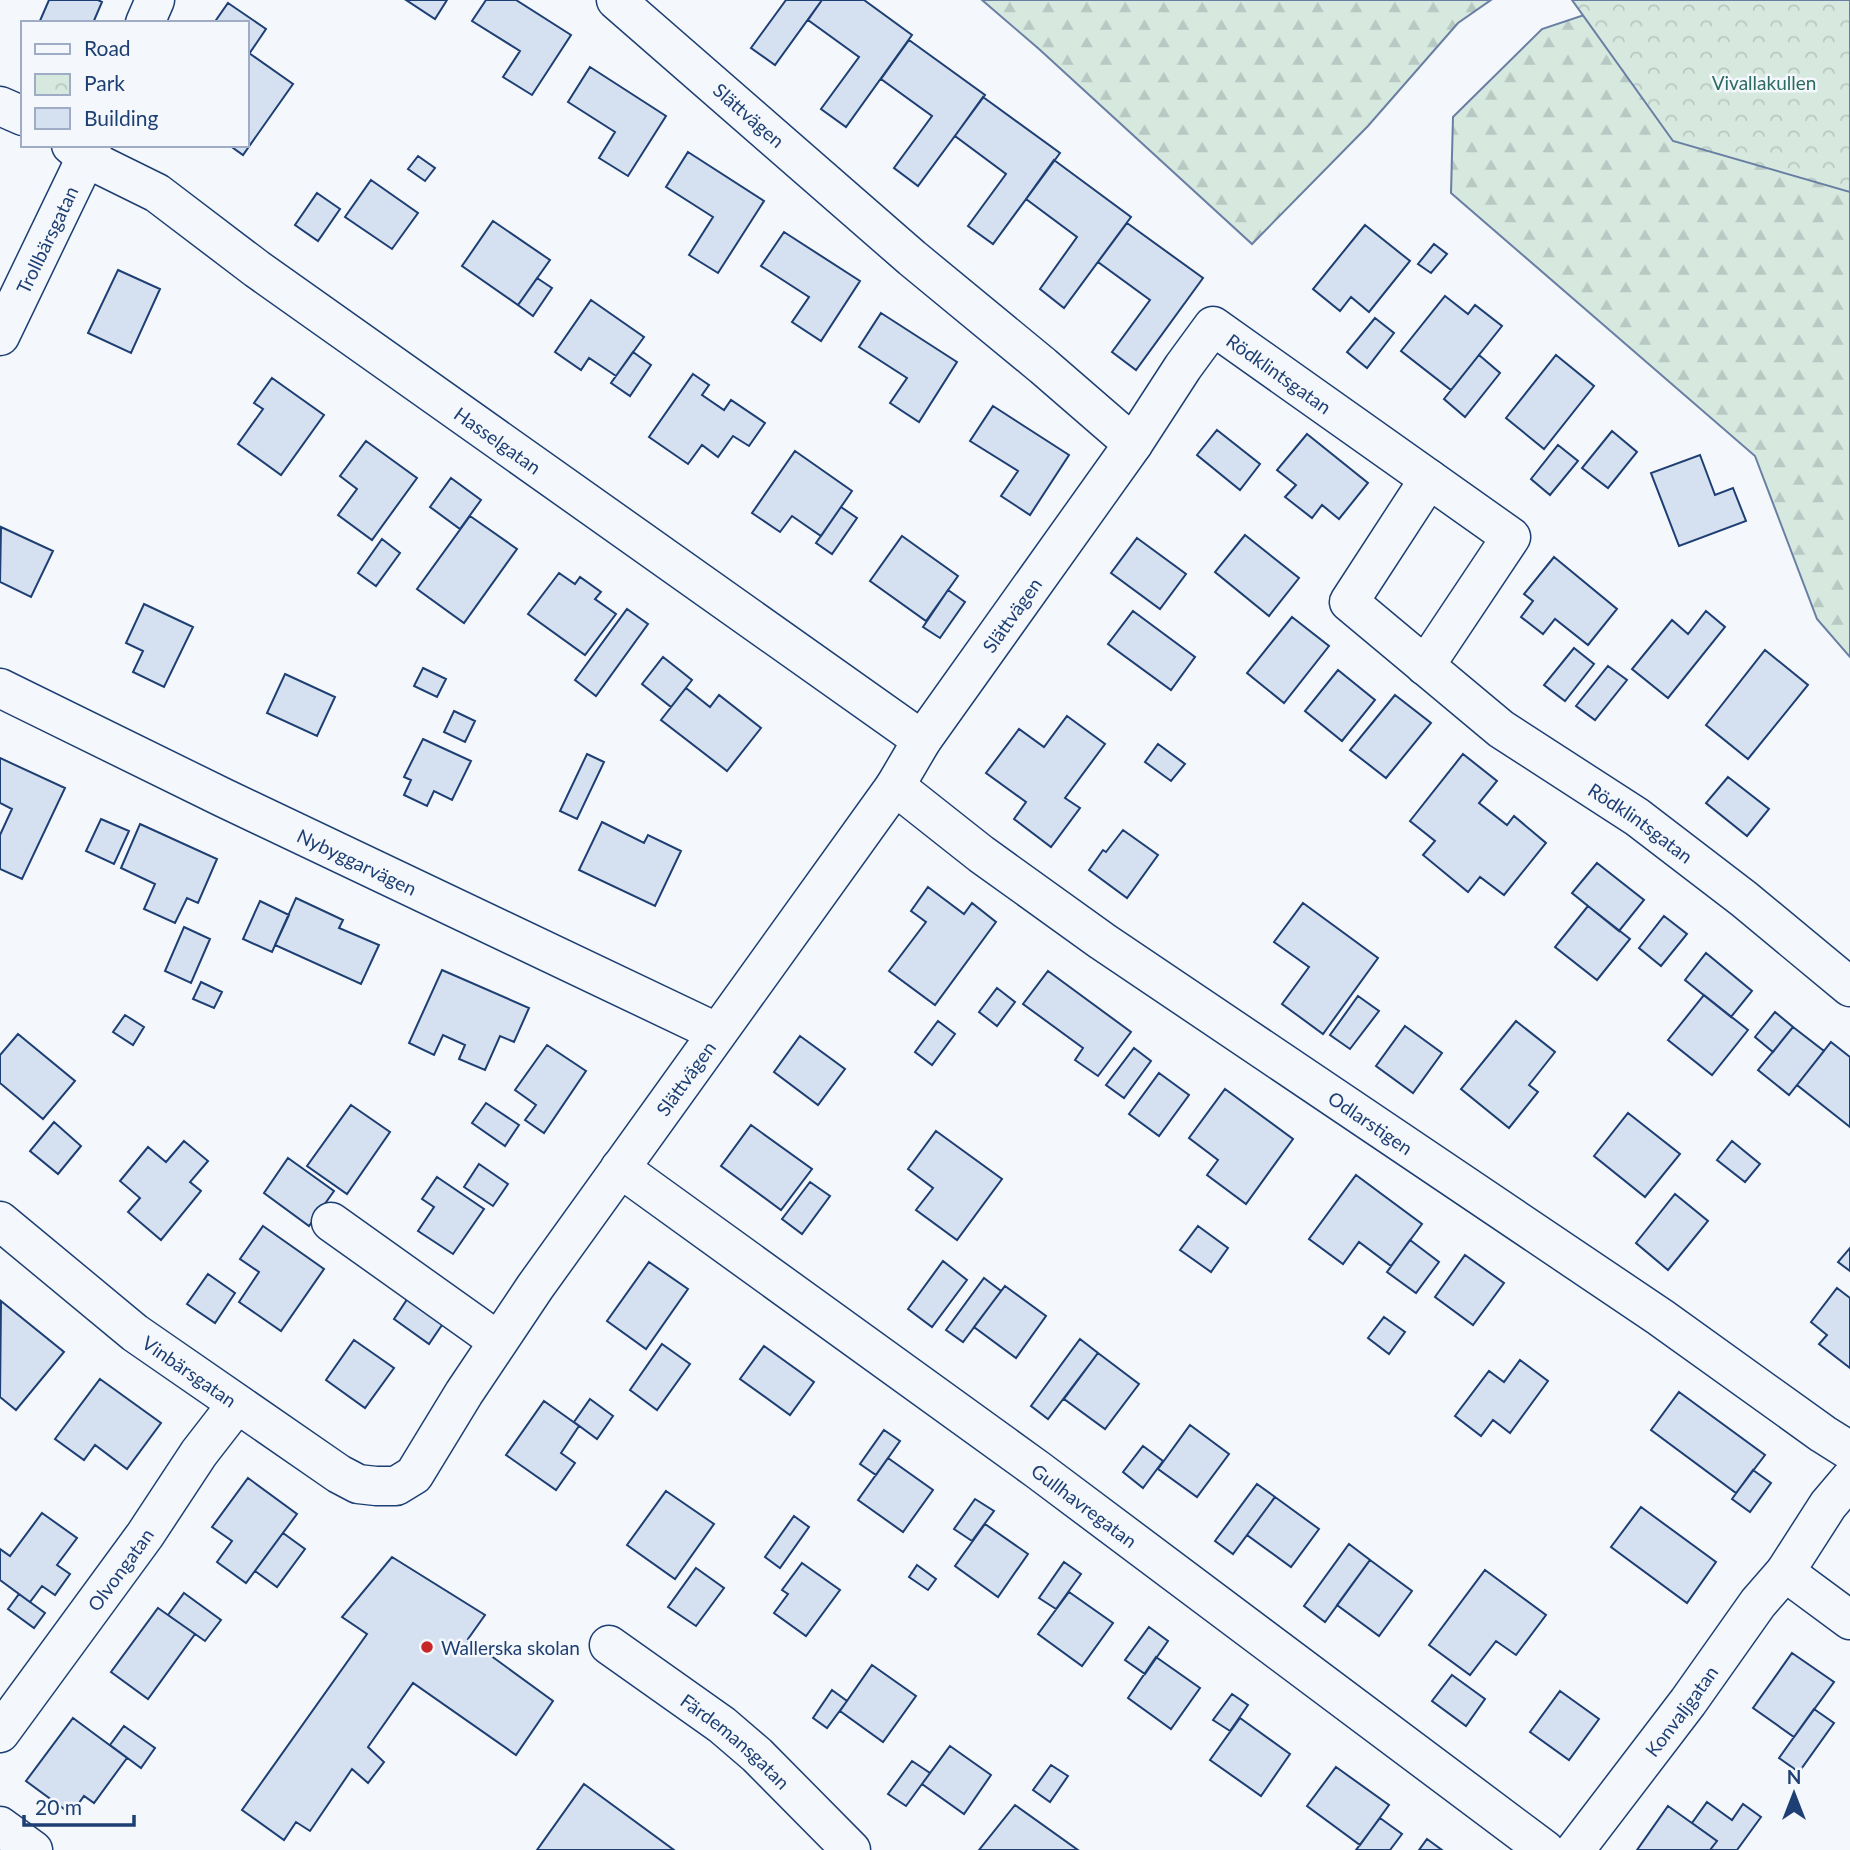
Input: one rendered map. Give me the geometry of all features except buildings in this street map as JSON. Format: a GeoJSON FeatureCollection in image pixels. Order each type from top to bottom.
{"type":"FeatureCollection","features":[{"type":"Feature","properties":{"kind":"street"},"geometry":{"type":"LineString","coordinates":[[146,21],[155,0]]}},
{"type":"Feature","properties":{"kind":"street","name":"Slättvägen"},"geometry":{"type":"LineString","coordinates":[[394,1486],[414,1475],[498,1341],[716,1032],[895,786],[922,740],[1133,444],[912,258],[616,0]]}},
{"type":"Feature","properties":{"kind":"street"},"geometry":{"type":"LineString","coordinates":[[0,106],[21,115]]}},
{"type":"Feature","properties":{"kind":"street","name":"Trollbärsgatan"},"geometry":{"type":"LineString","coordinates":[[0,336],[83,150]]}},
{"type":"Feature","properties":{"kind":"street","name":"Hasselgatan"},"geometry":{"type":"LineString","coordinates":[[83,150],[157,193],[269,277],[922,740]]}},
{"type":"Feature","properties":{"kind":"street","name":"Rödklintsgatan"},"geometry":{"type":"LineString","coordinates":[[1133,444],[1213,326],[1511,537],[1425,666]]}},
{"type":"Feature","properties":{"kind":"street","name":"Rödklintsgatan"},"geometry":{"type":"LineString","coordinates":[[1429,479],[1349,602],[1501,729],[1637,817],[1744,899],[1850,987]]}},
{"type":"Feature","properties":{"kind":"street","name":"Nybyggarvägen"},"geometry":{"type":"LineString","coordinates":[[0,688],[224,798],[716,1032]]}},
{"type":"Feature","properties":{"kind":"street","name":"Odlarstigen"},"geometry":{"type":"LineString","coordinates":[[895,786],[981,854],[1102,941],[1660,1317],[1850,1451]]}},
{"type":"Feature","properties":{"kind":"street","name":"Gullhavregatan"},"geometry":{"type":"LineString","coordinates":[[620,1168],[1038,1471],[1545,1850]]}},
{"type":"Feature","properties":{"kind":"street","name":"Vinbärsgatan"},"geometry":{"type":"LineString","coordinates":[[0,1221],[135,1333],[339,1474],[358,1484],[394,1486]]}},
{"type":"Feature","properties":{"kind":"street"},"geometry":{"type":"LineString","coordinates":[[331,1222],[498,1341]]}},
{"type":"Feature","properties":{"kind":"street","name":"Olvongatan"},"geometry":{"type":"LineString","coordinates":[[0,1733],[145,1535],[199,1453],[237,1404]]}},
{"type":"Feature","properties":{"kind":"street","name":"Konvaljgatan"},"geometry":{"type":"LineString","coordinates":[[1575,1850],[1688,1702],[1758,1603],[1785,1572],[1828,1505],[1850,1479]]}},
{"type":"Feature","properties":{"kind":"street"},"geometry":{"type":"LineString","coordinates":[[1785,1572],[1850,1620]]}},
{"type":"Feature","properties":{"kind":"street","name":"Färdemansgatan"},"geometry":{"type":"LineString","coordinates":[[609,1646],[722,1725],[757,1755],[851,1850]]}},
{"type":"Feature","properties":{"kind":"street"},"geometry":{"type":"LineString","coordinates":[[0,1826],[33,1850]]}},
{"type":"Feature","properties":{"kind":"green space"},"geometry":{"type":"Polygon","coordinates":[[[982,0],[1491,0],[1458,23],[1368,126],[1252,244],[982,0]]]}},
{"type":"Feature","properties":{"kind":"green space","name":"Vivallakullen"},"geometry":{"type":"Polygon","coordinates":[[[1572,0],[1850,0],[1850,192],[1673,141],[1572,0]]]}},
{"type":"Feature","properties":{"kind":"green space"},"geometry":{"type":"Polygon","coordinates":[[[1629,0],[1850,106],[1850,657],[1817,619],[1755,456],[1451,193],[1453,117],[1542,29],[1629,0]]]}},
{"type":"Feature","properties":{"kind":"place","name":"Wallerska skolan"},"geometry":{"type":"Point","coordinates":[427,1647]}}]}
